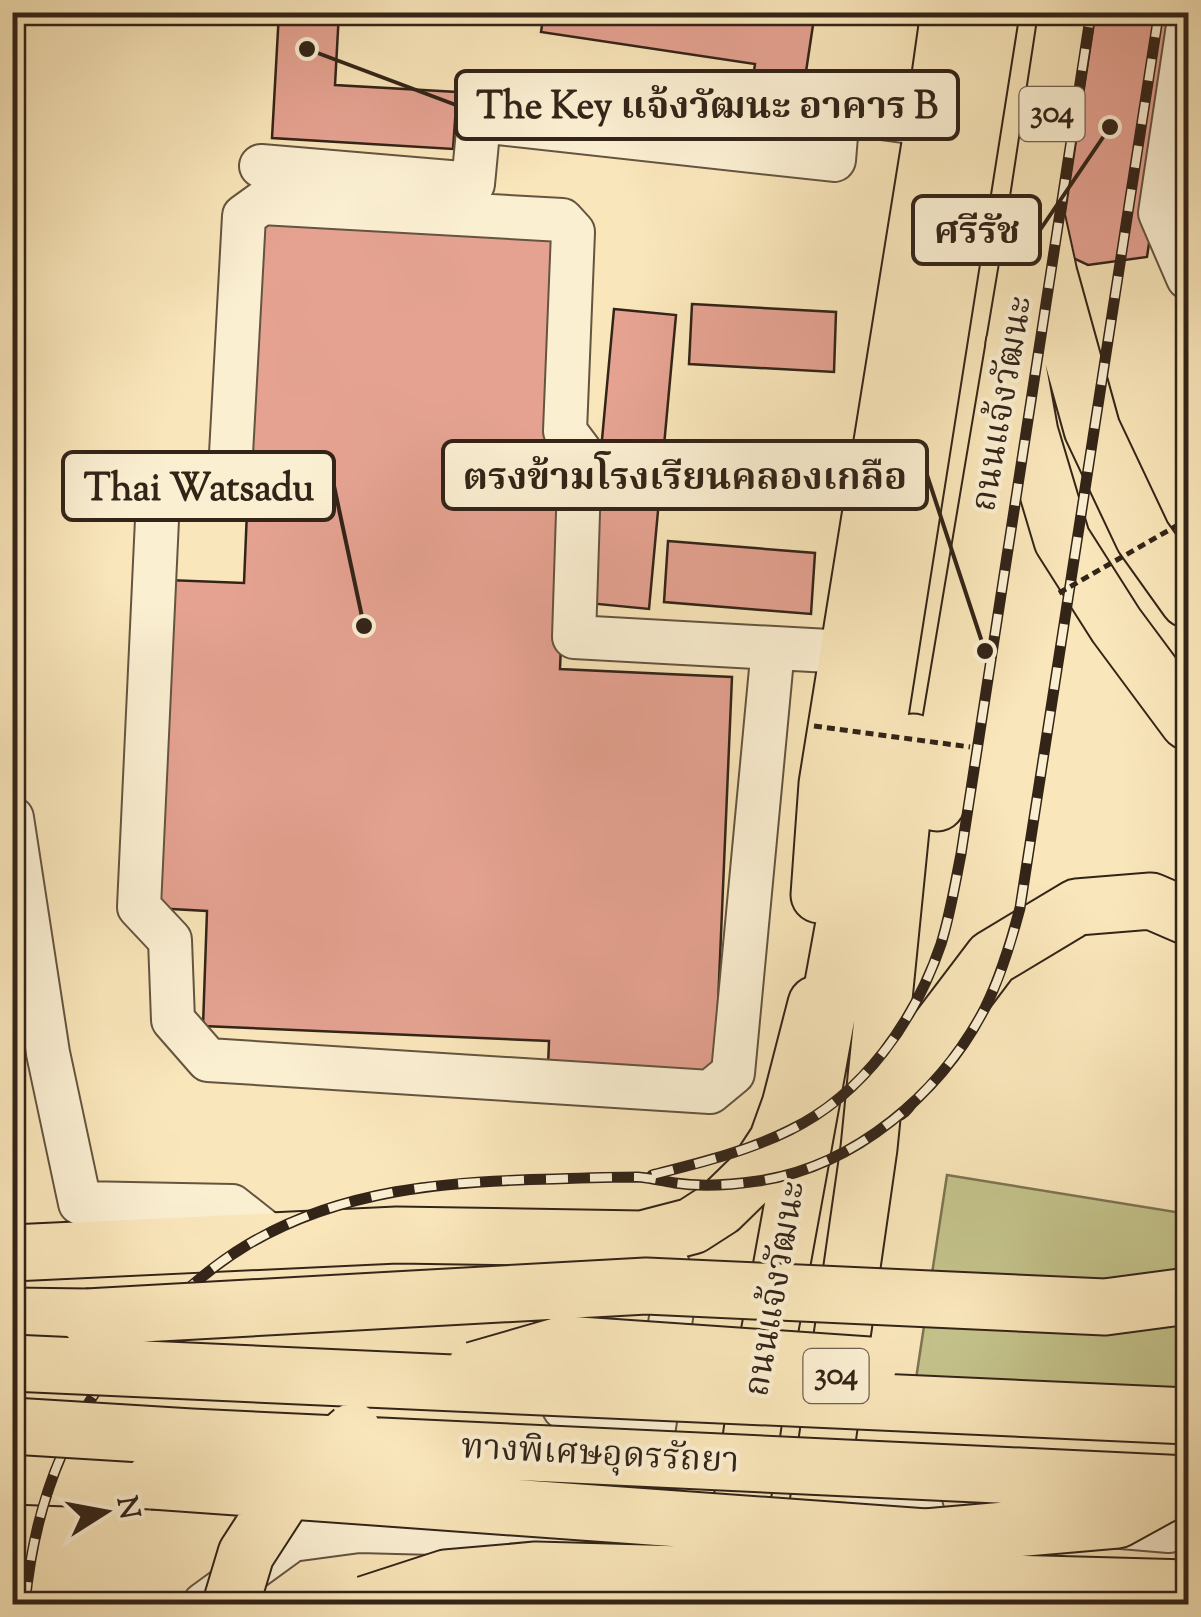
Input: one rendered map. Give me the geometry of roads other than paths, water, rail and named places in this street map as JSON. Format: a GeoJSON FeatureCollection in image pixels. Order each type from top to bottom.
{"type":"FeatureCollection","features":[{"type":"Feature","properties":{"kind":"main road","name":"ถนนแจ้งวัฒนะ"},"geometry":{"type":"LineString","coordinates":[[812,1093],[827,784],[949,12]]}},
{"type":"Feature","properties":{"kind":"main road","name":"ถนนแจ้งวัฒนะ"},"geometry":{"type":"LineString","coordinates":[[804,1604],[869,1148],[904,800],[974,241],[991,12]]}},
{"type":"Feature","properties":{"kind":"main road","name":"ถนนแจ้งวัฒนะ"},"geometry":{"type":"LineString","coordinates":[[727,1604],[756,1410],[867,797],[974,241],[1028,12]]}},
{"type":"Feature","properties":{"kind":"main road","name":"ถนนแจ้งวัฒนะ"},"geometry":{"type":"LineString","coordinates":[[869,1148],[889,1094],[1067,12]]}},
{"type":"Feature","properties":{"kind":"main road"},"geometry":{"type":"LineString","coordinates":[[1036,216],[1092,429],[1143,538],[1188,600]]}},
{"type":"Feature","properties":{"kind":"main road"},"geometry":{"type":"LineString","coordinates":[[1014,344],[1030,433],[1062,540],[1116,625],[1188,722]]}},
{"type":"Feature","properties":{"kind":"main road"},"geometry":{"type":"LineString","coordinates":[[889,1094],[992,958],[1077,907],[1170,909]]}},
{"type":"Feature","properties":{"kind":"main road"},"geometry":{"type":"LineString","coordinates":[[12,1253],[397,1236],[642,1239],[692,1226],[720,1208],[756,1173],[778,1141],[816,1004]]}},
{"type":"Feature","properties":{"kind":"main road"},"geometry":{"type":"LineString","coordinates":[[12,1316],[86,1317],[646,1286],[1105,1306],[1188,1296]]}},
{"type":"Feature","properties":{"kind":"main road"},"geometry":{"type":"LineString","coordinates":[[232,1604],[246,1554],[290,1486],[353,1432],[449,1378],[564,1344],[949,1371],[1188,1382]]}},
{"type":"Feature","properties":{"kind":"main road","name":"ทางพิเศษอุดรรัถยา"},"geometry":{"type":"LineString","coordinates":[[17,1386],[1188,1416]]}},
{"type":"Feature","properties":{"kind":"main road","name":"ทางพิเศษอุดรรัถยา"},"geometry":{"type":"LineString","coordinates":[[17,1386],[191,1437],[1182,1499]]}},
{"type":"Feature","properties":{"kind":"main road"},"geometry":{"type":"LineString","coordinates":[[12,1476],[153,1481],[926,1537],[1117,1520],[1182,1499]]}},
{"type":"Feature","properties":{"kind":"main road"},"geometry":{"type":"LineString","coordinates":[[366,1604],[446,1578],[536,1570],[1188,1588]]}},
{"type":"Feature","properties":{"kind":"street"},"geometry":{"type":"LineString","coordinates":[[1188,26],[1160,213],[1188,278]]}},
{"type":"Feature","properties":{"kind":"street"},"geometry":{"type":"LineString","coordinates":[[261,166],[474,184],[480,121],[834,160],[838,112],[933,125]]}},
{"type":"Feature","properties":{"kind":"street"},"geometry":{"type":"LineString","coordinates":[[773,648],[733,1073],[710,1092],[208,1060],[173,1020],[170,940],[140,906],[158,498],[230,472],[244,216],[262,202],[562,220],[573,232],[565,431],[580,452],[574,637],[848,652]]}},
{"type":"Feature","properties":{"kind":"street"},"geometry":{"type":"LineString","coordinates":[[14,838],[30,1054],[80,1202],[232,1206],[275,1240]]}},
{"type":"Feature","properties":{"kind":"street"},"geometry":{"type":"LineString","coordinates":[[204,1604],[292,1540],[358,1531],[553,1536],[614,1520],[632,1484],[635,1420],[672,1310],[674,1278],[662,1251],[642,1239]]}},
{"type":"Feature","properties":{"kind":"street"},"geometry":{"type":"LineString","coordinates":[[17,1386],[564,1408],[635,1420],[756,1410]]}},
{"type":"Feature","properties":{"kind":"street"},"geometry":{"type":"LineString","coordinates":[[627,1604],[638,1532],[635,1420]]}},
{"type":"Feature","properties":{"kind":"street"},"geometry":{"type":"LineString","coordinates":[[819,1494],[871,1506],[1182,1499]]}},
{"type":"Feature","properties":{"kind":"street"},"geometry":{"type":"LineString","coordinates":[[580,1604],[620,1564],[638,1532]]}},
{"type":"Feature","properties":{"kind":"railway"},"geometry":{"type":"LineString","coordinates":[[652,1175],[773,1138],[817,1115],[841,1096],[884,1052],[901,1027],[941,944],[961,854],[1091,12]]}},
{"type":"Feature","properties":{"kind":"railway"},"geometry":{"type":"LineString","coordinates":[[25,1604],[48,1490],[78,1421],[98,1388],[171,1304],[207,1272],[247,1245],[320,1211],[435,1186],[638,1177],[716,1185],[794,1173],[861,1143],[891,1121],[945,1069],[967,1039],[996,984],[1020,908],[1159,12]]}},
{"type":"Feature","properties":{"kind":"place","name":"The Key แจ้งวัฒนะ อาคาร B"},"geometry":{"type":"Point","coordinates":[307,49]}},
{"type":"Feature","properties":{"kind":"place","name":"ศรีรัช"},"geometry":{"type":"Point","coordinates":[1110,127]}},
{"type":"Feature","properties":{"kind":"place","name":"Thai Watsadu"},"geometry":{"type":"Point","coordinates":[364,626]}},
{"type":"Feature","properties":{"kind":"place","name":"ตรงข้ามโรงเรียนคลองเกลือ"},"geometry":{"type":"Point","coordinates":[985,651]}}]}
